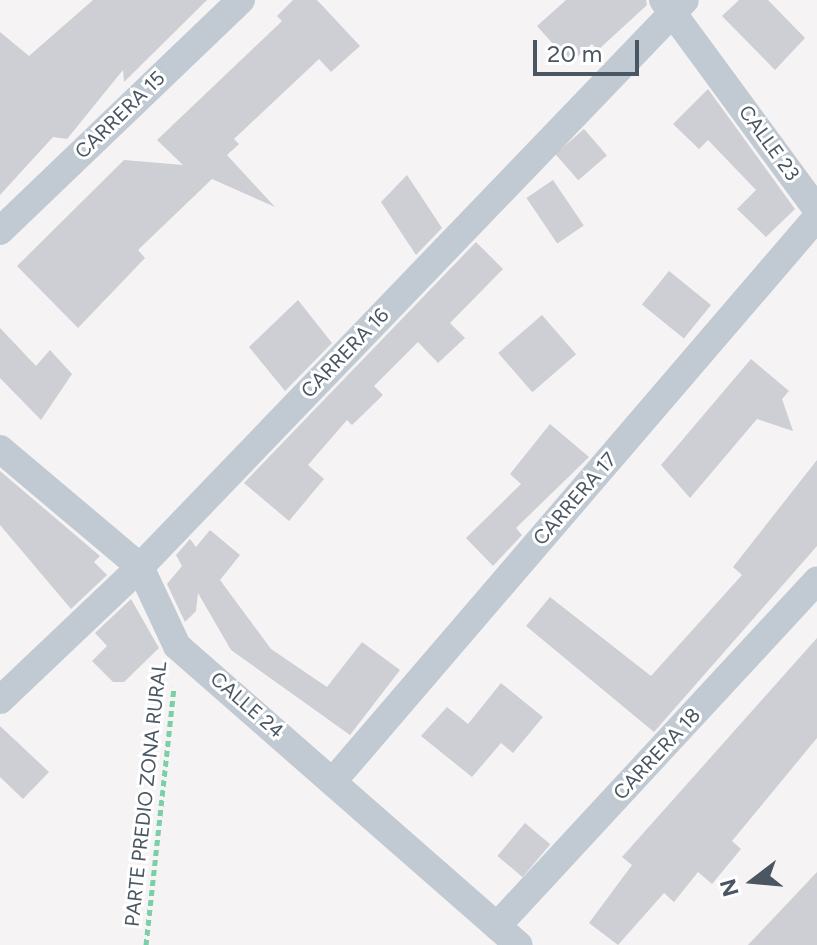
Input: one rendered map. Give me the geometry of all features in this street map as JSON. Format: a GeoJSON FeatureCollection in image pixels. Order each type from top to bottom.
{"type":"FeatureCollection","features":[{"type":"Feature","properties":{"kind":"street","name":"CARRERA 15"},"geometry":{"type":"LineString","coordinates":[[0,231],[241,0]]}},
{"type":"Feature","properties":{"kind":"street","name":"CALLE 23"},"geometry":{"type":"LineString","coordinates":[[674,4],[817,210]]}},
{"type":"Feature","properties":{"kind":"street","name":"CARRERA 16"},"geometry":{"type":"LineString","coordinates":[[0,700],[140,567],[674,4]]}},
{"type":"Feature","properties":{"kind":"street","name":"CARRERA 17"},"geometry":{"type":"LineString","coordinates":[[334,780],[817,217]]}},
{"type":"Feature","properties":{"kind":"street","name":"CALLE 24"},"geometry":{"type":"LineString","coordinates":[[0,449],[140,567],[177,646],[334,780],[518,945]]}},
{"type":"Feature","properties":{"kind":"street","name":"CARRERA 18"},"geometry":{"type":"LineString","coordinates":[[497,926],[817,581]]}},
{"type":"Feature","properties":{"kind":"path","name":"PARTE PREDIO ZONA RURAL"},"geometry":{"type":"LineString","coordinates":[[146,945],[177,646]]}},
{"type":"Feature","properties":{"kind":"building"},"geometry":{"type":"Polygon","coordinates":[[[93,0],[207,0],[124,82],[123,70],[67,139],[53,137],[0,195],[0,32],[29,56],[93,0]]]}},
{"type":"Feature","properties":{"kind":"building"},"geometry":{"type":"Polygon","coordinates":[[[293,0],[317,0],[360,46],[331,72],[319,59],[234,139],[239,144],[227,155],[275,207],[212,179],[138,250],[145,258],[78,328],[17,266],[124,160],[183,165],[157,140],[282,21],[277,16],[293,0]]]}},
{"type":"Feature","properties":{"kind":"building"},"geometry":{"type":"Polygon","coordinates":[[[566,0],[646,0],[647,5],[598,50],[592,44],[570,63],[537,26],[566,0]]]}},
{"type":"Feature","properties":{"kind":"building"},"geometry":{"type":"Polygon","coordinates":[[[739,0],[768,0],[805,38],[775,70],[722,16],[739,0]]]}},
{"type":"Feature","properties":{"kind":"building"},"geometry":{"type":"Polygon","coordinates":[[[708,89],[795,209],[766,237],[737,209],[756,190],[708,140],[699,149],[673,124],[708,89]]]}},
{"type":"Feature","properties":{"kind":"building"},"geometry":{"type":"Polygon","coordinates":[[[584,129],[607,155],[578,180],[555,154],[584,129]]]}},
{"type":"Feature","properties":{"kind":"building"},"geometry":{"type":"Polygon","coordinates":[[[407,175],[442,228],[416,255],[381,202],[407,175]]]}},
{"type":"Feature","properties":{"kind":"building"},"geometry":{"type":"Polygon","coordinates":[[[553,180],[584,226],[557,243],[526,198],[553,180]]]}},
{"type":"Feature","properties":{"kind":"building"},"geometry":{"type":"Polygon","coordinates":[[[476,242],[503,269],[450,323],[465,338],[438,363],[418,342],[374,386],[383,395],[352,425],[347,420],[308,465],[324,479],[289,521],[244,483],[476,242]]]}},
{"type":"Feature","properties":{"kind":"building"},"geometry":{"type":"Polygon","coordinates":[[[669,271],[711,305],[684,338],[642,304],[669,271]]]}},
{"type":"Feature","properties":{"kind":"building"},"geometry":{"type":"Polygon","coordinates":[[[298,300],[332,343],[285,391],[249,347],[298,300]]]}},
{"type":"Feature","properties":{"kind":"building"},"geometry":{"type":"Polygon","coordinates":[[[542,315],[576,354],[532,392],[498,353],[542,315]]]}},
{"type":"Feature","properties":{"kind":"building"},"geometry":{"type":"Polygon","coordinates":[[[0,328],[36,366],[50,350],[72,374],[41,420],[0,378],[0,328]]]}},
{"type":"Feature","properties":{"kind":"building"},"geometry":{"type":"Polygon","coordinates":[[[751,359],[789,391],[782,399],[793,431],[757,419],[690,498],[661,465],[751,359]]]}},
{"type":"Feature","properties":{"kind":"building"},"geometry":{"type":"Polygon","coordinates":[[[550,424],[589,457],[516,528],[522,535],[493,566],[466,538],[521,484],[510,474],[550,424]]]}},
{"type":"Feature","properties":{"kind":"building"},"geometry":{"type":"Polygon","coordinates":[[[817,460],[817,546],[654,732],[526,626],[550,597],[651,676],[742,575],[733,567],[817,460]]]}},
{"type":"Feature","properties":{"kind":"building"},"geometry":{"type":"Polygon","coordinates":[[[0,471],[100,556],[94,562],[107,575],[71,609],[0,525],[0,471]]]}},
{"type":"Feature","properties":{"kind":"building"},"geometry":{"type":"Polygon","coordinates":[[[210,530],[240,555],[220,580],[271,649],[327,687],[362,642],[400,670],[350,735],[231,650],[198,593],[196,611],[185,622],[167,584],[182,566],[176,555],[190,539],[196,547],[210,530]]]}},
{"type":"Feature","properties":{"kind":"building"},"geometry":{"type":"Polygon","coordinates":[[[131,599],[159,648],[124,682],[113,682],[92,661],[107,646],[95,633],[131,599]]]}},
{"type":"Feature","properties":{"kind":"building"},"geometry":{"type":"Polygon","coordinates":[[[817,638],[817,738],[732,841],[741,849],[712,884],[698,872],[674,902],[664,893],[618,945],[589,923],[632,865],[622,857],[817,638]]]}},
{"type":"Feature","properties":{"kind":"building"},"geometry":{"type":"Polygon","coordinates":[[[501,683],[543,717],[513,753],[501,743],[472,777],[421,736],[447,707],[468,724],[501,683]]]}},
{"type":"Feature","properties":{"kind":"building"},"geometry":{"type":"Polygon","coordinates":[[[0,726],[49,772],[23,799],[0,777],[0,726]]]}},
{"type":"Feature","properties":{"kind":"building"},"geometry":{"type":"Polygon","coordinates":[[[525,823],[550,844],[523,877],[497,856],[525,823]]]}},
{"type":"Feature","properties":{"kind":"building"},"geometry":{"type":"Polygon","coordinates":[[[817,872],[817,945],[748,945],[817,872]]]}}]}
